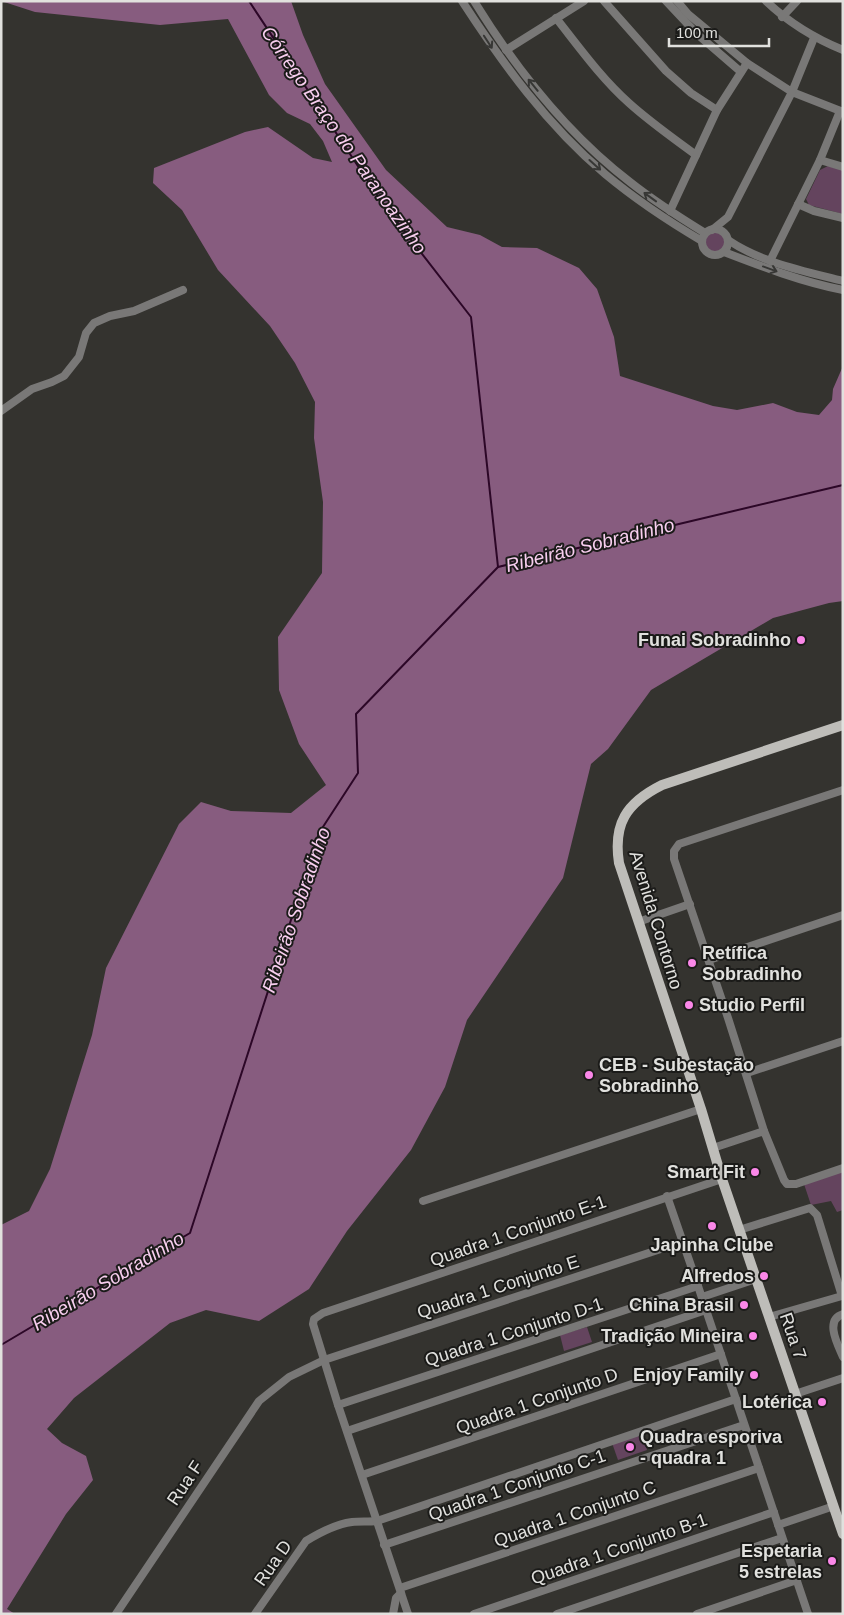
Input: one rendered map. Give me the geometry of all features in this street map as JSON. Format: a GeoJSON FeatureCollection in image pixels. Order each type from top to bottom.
{"type":"FeatureCollection","features":[{"type":"Feature","properties":{"kind":"main road","name":"Avenida Contorno"},"geometry":{"type":"LineString","coordinates":[[712,1148],[701,1109],[619,863],[617,838],[622,821],[637,802],[662,785],[843,725]]}},
{"type":"Feature","properties":{"kind":"main road","name":"Rua 7"},"geometry":{"type":"LineString","coordinates":[[712,1148],[843,1534]]}},
{"type":"Feature","properties":{"kind":"street"},"geometry":{"type":"LineString","coordinates":[[462,1],[499,57],[559,130],[606,174],[668,220],[706,234],[719,231],[737,246],[770,261],[786,267],[843,281]]}},
{"type":"Feature","properties":{"kind":"street"},"geometry":{"type":"LineString","coordinates":[[474,1],[506,50],[541,95],[581,139],[628,181],[706,234]]}},
{"type":"Feature","properties":{"kind":"street"},"geometry":{"type":"LineString","coordinates":[[506,50],[584,1]]}},
{"type":"Feature","properties":{"kind":"street"},"geometry":{"type":"LineString","coordinates":[[604,1],[666,71],[691,93],[717,110]]}},
{"type":"Feature","properties":{"kind":"street"},"geometry":{"type":"LineString","coordinates":[[666,1],[697,34],[741,72]]}},
{"type":"Feature","properties":{"kind":"street"},"geometry":{"type":"LineString","coordinates":[[678,1],[688,14],[747,64],[792,92],[842,111],[770,261]]}},
{"type":"Feature","properties":{"kind":"street"},"geometry":{"type":"LineString","coordinates":[[766,1],[782,17],[814,38],[843,50]]}},
{"type":"Feature","properties":{"kind":"street"},"geometry":{"type":"LineString","coordinates":[[782,17],[797,1]]}},
{"type":"Feature","properties":{"kind":"street"},"geometry":{"type":"LineString","coordinates":[[556,18],[600,73],[628,103],[696,155]]}},
{"type":"Feature","properties":{"kind":"street"},"geometry":{"type":"LineString","coordinates":[[728,217],[706,234],[704,247],[710,253],[718,254],[724,252],[729,246],[727,238],[728,217],[792,92],[814,38]]}},
{"type":"Feature","properties":{"kind":"street"},"geometry":{"type":"LineString","coordinates":[[670,211],[717,110],[747,64]]}},
{"type":"Feature","properties":{"kind":"street"},"geometry":{"type":"LineString","coordinates":[[820,160],[843,166]]}},
{"type":"Feature","properties":{"kind":"street"},"geometry":{"type":"LineString","coordinates":[[798,204],[814,211],[843,218]]}},
{"type":"Feature","properties":{"kind":"street"},"geometry":{"type":"LineString","coordinates":[[724,252],[820,286],[843,290]]}},
{"type":"Feature","properties":{"kind":"street"},"geometry":{"type":"LineString","coordinates":[[1,411],[32,389],[64,376],[79,358],[86,333],[94,323],[110,316],[134,311],[183,290]]}},
{"type":"Feature","properties":{"kind":"street"},"geometry":{"type":"LineString","coordinates":[[843,790],[679,844],[674,851],[674,859],[747,1073],[764,1131],[784,1180],[787,1184],[796,1184],[843,1168]]}},
{"type":"Feature","properties":{"kind":"street"},"geometry":{"type":"LineString","coordinates":[[638,922],[690,904]]}},
{"type":"Feature","properties":{"kind":"street"},"geometry":{"type":"LineString","coordinates":[[709,960],[843,915]]}},
{"type":"Feature","properties":{"kind":"street"},"geometry":{"type":"LineString","coordinates":[[747,1073],[843,1041]]}},
{"type":"Feature","properties":{"kind":"street"},"geometry":{"type":"LineString","coordinates":[[423,1201],[701,1109]]}},
{"type":"Feature","properties":{"kind":"street"},"geometry":{"type":"LineString","coordinates":[[712,1148],[764,1131]]}},
{"type":"Feature","properties":{"kind":"street","name":"Quadra 1 Conjunto E-1"},"geometry":{"type":"LineString","coordinates":[[324,1360],[313,1324],[314,1319],[323,1313],[722,1179]]}},
{"type":"Feature","properties":{"kind":"street"},"geometry":{"type":"LineString","coordinates":[[667,1196],[808,1614]]}},
{"type":"Feature","properties":{"kind":"street"},"geometry":{"type":"LineString","coordinates":[[739,1230],[810,1208],[817,1215],[842,1296],[769,1318]]}},
{"type":"Feature","properties":{"kind":"street","name":"Quadra 1 Conjunto E"},"geometry":{"type":"LineString","coordinates":[[289,1377],[324,1360],[682,1242]]}},
{"type":"Feature","properties":{"kind":"street"},"geometry":{"type":"LineString","coordinates":[[702,1298],[756,1279]]}},
{"type":"Feature","properties":{"kind":"street","name":"Quadra 1 Conjunto D-1"},"geometry":{"type":"LineString","coordinates":[[338,1405],[698,1286]]}},
{"type":"Feature","properties":{"kind":"street"},"geometry":{"type":"LineString","coordinates":[[347,1431],[706,1310]]}},
{"type":"Feature","properties":{"kind":"street"},"geometry":{"type":"LineString","coordinates":[[843,1314],[835,1318],[833,1323],[837,1343],[843,1357]]}},
{"type":"Feature","properties":{"kind":"street","name":"Quadra 1 Conjunto D"},"geometry":{"type":"LineString","coordinates":[[362,1475],[721,1354]]}},
{"type":"Feature","properties":{"kind":"street"},"geometry":{"type":"LineString","coordinates":[[324,1360],[408,1614]]}},
{"type":"Feature","properties":{"kind":"street","name":"Rua F"},"geometry":{"type":"LineString","coordinates":[[116,1614],[259,1401],[289,1377]]}},
{"type":"Feature","properties":{"kind":"street"},"geometry":{"type":"LineString","coordinates":[[795,1394],[843,1378]]}},
{"type":"Feature","properties":{"kind":"street","name":"Quadra 1 Conjunto C-1"},"geometry":{"type":"LineString","coordinates":[[377,1520],[736,1399]]}},
{"type":"Feature","properties":{"kind":"street","name":"Quadra 1 Conjunto C-1"},"geometry":{"type":"LineString","coordinates":[[384,1545],[744,1425]]}},
{"type":"Feature","properties":{"kind":"street","name":"Quadra 1 Conjunto C"},"geometry":{"type":"LineString","coordinates":[[401,1590],[759,1468]]}},
{"type":"Feature","properties":{"kind":"street"},"geometry":{"type":"LineString","coordinates":[[778,1525],[834,1506]]}},
{"type":"Feature","properties":{"kind":"street","name":"Quadra 1 Conjunto B-1"},"geometry":{"type":"LineString","coordinates":[[474,1614],[774,1512]]}},
{"type":"Feature","properties":{"kind":"street","name":"Rua D"},"geometry":{"type":"LineString","coordinates":[[256,1614],[306,1541],[352,1522],[377,1520]]}},
{"type":"Feature","properties":{"kind":"street"},"geometry":{"type":"LineString","coordinates":[[557,1614],[782,1538]]}},
{"type":"Feature","properties":{"kind":"street"},"geometry":{"type":"LineString","coordinates":[[698,1614],[797,1580]]}},
{"type":"Feature","properties":{"kind":"street"},"geometry":{"type":"LineString","coordinates":[[393,1614],[396,1598],[401,1590]]}},
{"type":"Feature","properties":{"kind":"shaded area"},"geometry":{"type":"Polygon","coordinates":[[[1,1],[291,1],[303,35],[325,84],[386,170],[447,227],[480,235],[502,247],[537,248],[579,268],[597,289],[614,337],[620,376],[713,406],[737,410],[773,403],[797,412],[819,415],[832,400],[833,389],[843,366],[843,601],[773,618],[651,690],[608,749],[591,764],[563,878],[467,1020],[445,1087],[411,1150],[347,1231],[309,1289],[259,1321],[206,1310],[170,1323],[74,1398],[47,1429],[62,1443],[86,1456],[93,1480],[66,1514],[7,1609],[15,1614],[1,1614],[1,1225],[29,1211],[50,1169],[92,1035],[106,968],[179,824],[201,802],[231,811],[291,813],[326,785],[299,744],[279,690],[278,637],[322,573],[323,502],[314,438],[315,402],[295,363],[270,326],[218,270],[182,210],[153,183],[154,168],[245,132],[268,127],[313,158],[332,162],[323,141],[310,124],[287,113],[269,95],[228,19],[160,25],[35,12],[1,1]]]}},
{"type":"Feature","properties":{"kind":"shaded area"},"geometry":{"type":"Polygon","coordinates":[[[828,166],[843,170],[843,214],[809,205],[806,199],[820,170],[828,166]]]}},
{"type":"Feature","properties":{"kind":"shaded area"},"geometry":{"type":"Polygon","coordinates":[[[715,231],[723,234],[726,242],[723,250],[715,253],[707,250],[704,242],[707,234],[715,231]]]}},
{"type":"Feature","properties":{"kind":"shaded area"},"geometry":{"type":"Polygon","coordinates":[[[843,1171],[843,1210],[837,1212],[831,1201],[811,1205],[804,1184],[843,1171]]]}},
{"type":"Feature","properties":{"kind":"shaded area"},"geometry":{"type":"Polygon","coordinates":[[[587,1327],[592,1342],[564,1351],[560,1335],[587,1327]]]}},
{"type":"Feature","properties":{"kind":"shaded area","name":"Quadra esporiva - quadra 1"},"geometry":{"type":"Polygon","coordinates":[[[642,1433],[647,1450],[618,1460],[612,1443],[642,1433]]]}},
{"type":"Feature","properties":{"kind":"waterway","name":"Córrego Braço do Paranoazinho"},"geometry":{"type":"LineString","coordinates":[[249,1],[381,201],[471,317],[498,567]]}},
{"type":"Feature","properties":{"kind":"waterway","name":"Ribeirão Sobradinho"},"geometry":{"type":"LineString","coordinates":[[1,1345],[190,1233],[319,833],[358,773],[356,714],[498,567],[843,485]]}},
{"type":"Feature","properties":{"kind":"place","name":"Funai Sobradinho"},"geometry":{"type":"Point","coordinates":[801,640]}},
{"type":"Feature","properties":{"kind":"place","name":"Retífica Sobradinho"},"geometry":{"type":"Point","coordinates":[692,963]}},
{"type":"Feature","properties":{"kind":"place","name":"Studio Perfil"},"geometry":{"type":"Point","coordinates":[689,1005]}},
{"type":"Feature","properties":{"kind":"place","name":"CEB - Subestação Sobradinho"},"geometry":{"type":"Point","coordinates":[589,1075]}},
{"type":"Feature","properties":{"kind":"place","name":"Smart Fit"},"geometry":{"type":"Point","coordinates":[755,1172]}},
{"type":"Feature","properties":{"kind":"place","name":"Japinha Clube"},"geometry":{"type":"Point","coordinates":[712,1226]}},
{"type":"Feature","properties":{"kind":"place","name":"Alfredos"},"geometry":{"type":"Point","coordinates":[764,1276]}},
{"type":"Feature","properties":{"kind":"place","name":"China Brasil"},"geometry":{"type":"Point","coordinates":[744,1305]}},
{"type":"Feature","properties":{"kind":"place","name":"Tradição Mineira"},"geometry":{"type":"Point","coordinates":[753,1336]}},
{"type":"Feature","properties":{"kind":"place","name":"Enjoy Family"},"geometry":{"type":"Point","coordinates":[754,1375]}},
{"type":"Feature","properties":{"kind":"place","name":"Lotérica"},"geometry":{"type":"Point","coordinates":[822,1402]}},
{"type":"Feature","properties":{"kind":"place","name":"Quadra esporiva - quadra 1"},"geometry":{"type":"Point","coordinates":[630,1447]}},
{"type":"Feature","properties":{"kind":"place","name":"Espetaria 5 estrelas"},"geometry":{"type":"Point","coordinates":[832,1561]}}]}
